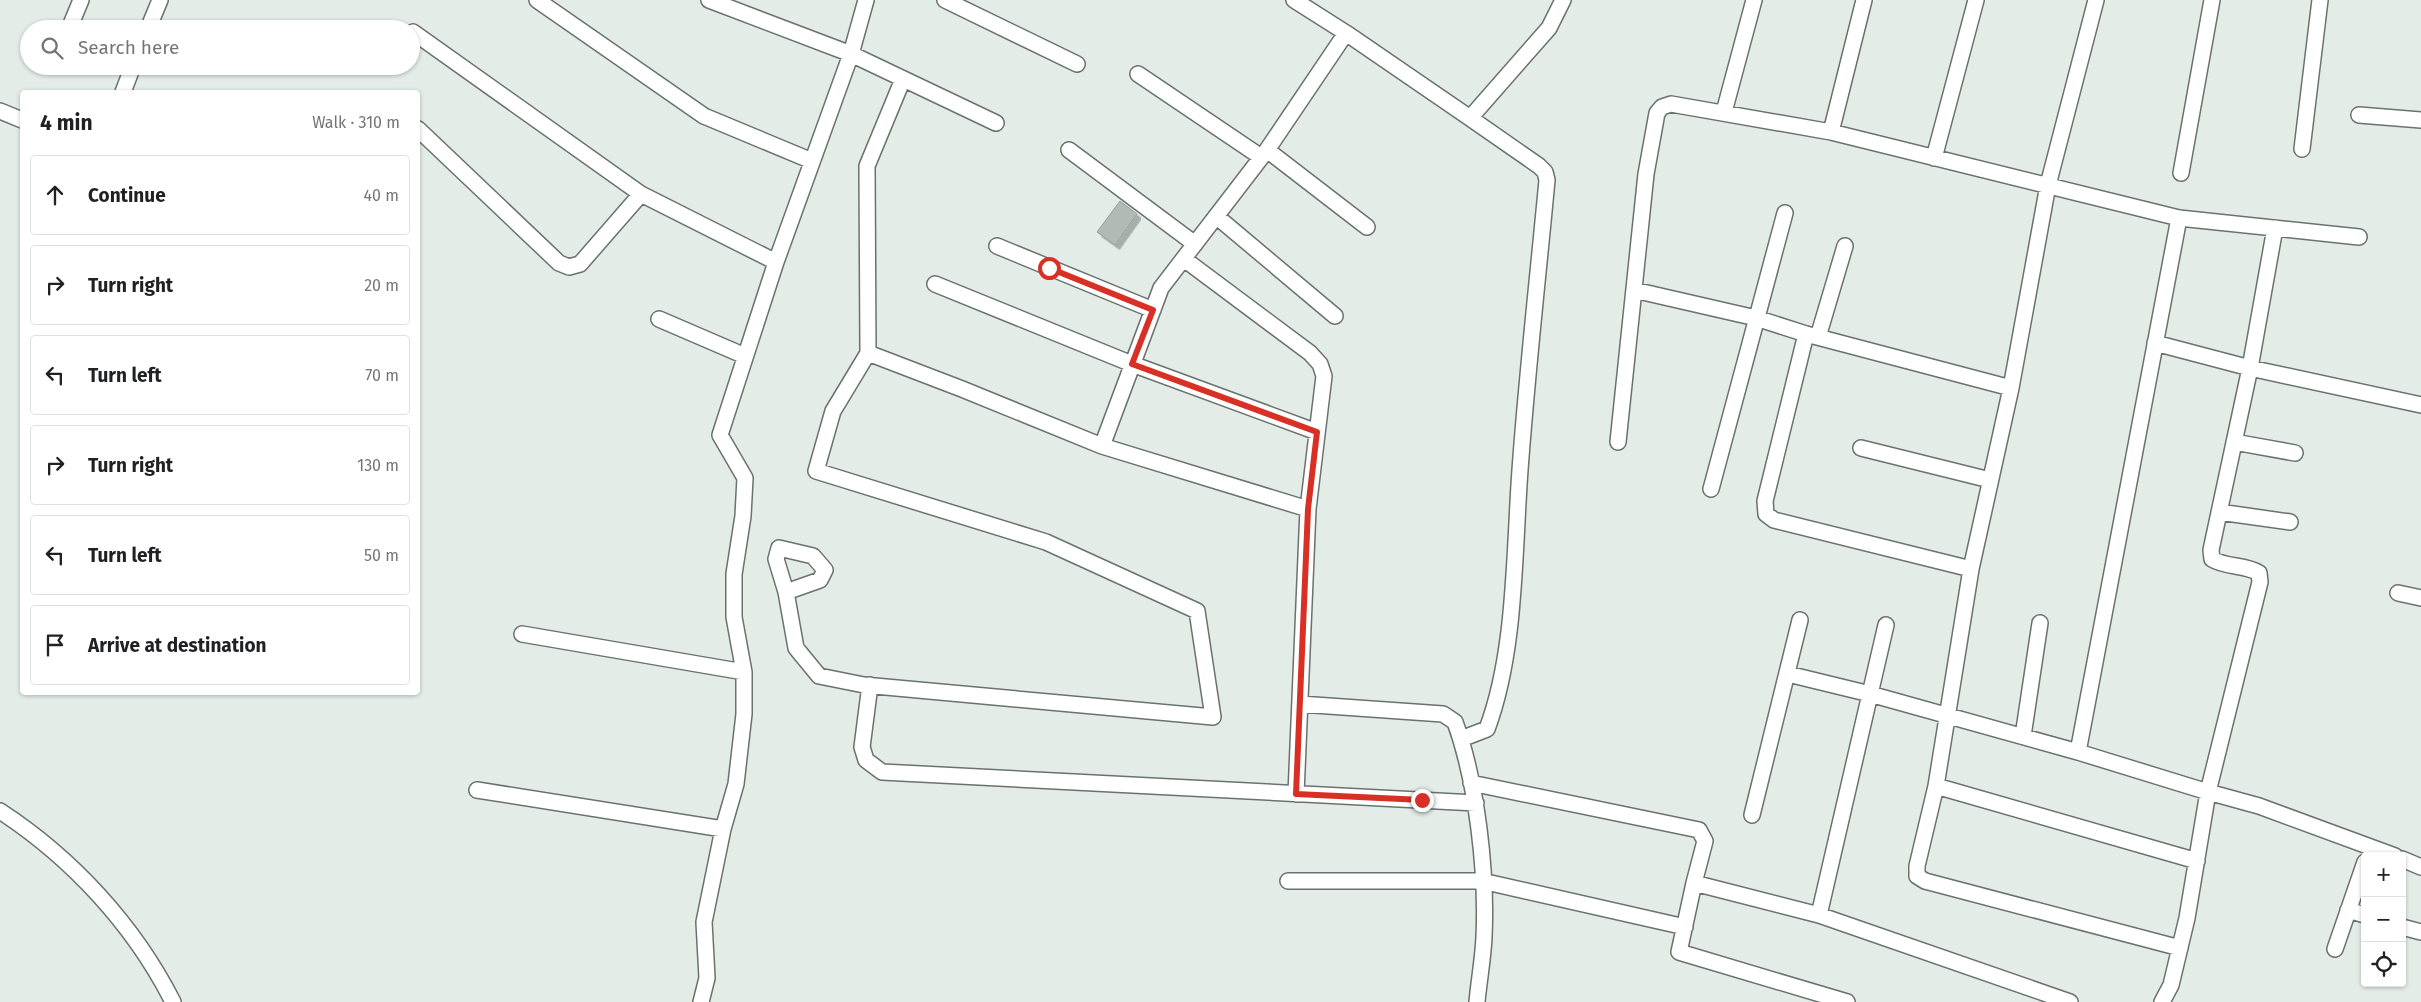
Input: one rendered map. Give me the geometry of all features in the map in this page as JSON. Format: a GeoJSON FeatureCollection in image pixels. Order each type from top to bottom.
{"type":"FeatureCollection","features":[{"type":"Feature","properties":{"kind":"street"},"geometry":{"type":"LineString","coordinates":[[73,20],[81,0]]}},
{"type":"Feature","properties":{"kind":"street"},"geometry":{"type":"LineString","coordinates":[[152,20],[160,0]]}},
{"type":"Feature","properties":{"kind":"street"},"geometry":{"type":"LineString","coordinates":[[537,0],[704,116],[812,161]]}},
{"type":"Feature","properties":{"kind":"street"},"geometry":{"type":"LineString","coordinates":[[709,0],[851,54],[996,123]]}},
{"type":"Feature","properties":{"kind":"street"},"geometry":{"type":"LineString","coordinates":[[701,1002],[707,978],[704,922],[724,829],[736,784],[744,714],[744,672],[734,617],[734,574],[743,516],[745,478],[720,435],[776,262],[851,54],[866,0]]}},
{"type":"Feature","properties":{"kind":"street"},"geometry":{"type":"LineString","coordinates":[[945,0],[1077,64]]}},
{"type":"Feature","properties":{"kind":"street"},"geometry":{"type":"LineString","coordinates":[[1294,0],[1539,166],[1545,172],[1547,180],[1521,457],[1509,624],[1495,706],[1487,729],[1461,739]]}},
{"type":"Feature","properties":{"kind":"street"},"geometry":{"type":"LineString","coordinates":[[1724,112],[1754,0]]}},
{"type":"Feature","properties":{"kind":"street"},"geometry":{"type":"LineString","coordinates":[[1831,132],[1864,0]]}},
{"type":"Feature","properties":{"kind":"street"},"geometry":{"type":"LineString","coordinates":[[1934,158],[1976,0]]}},
{"type":"Feature","properties":{"kind":"street"},"geometry":{"type":"LineString","coordinates":[[2096,0],[2048,185],[2011,388],[1970,569],[1936,786],[1917,866],[1917,876],[1925,881],[2180,948]]}},
{"type":"Feature","properties":{"kind":"street"},"geometry":{"type":"LineString","coordinates":[[2182,173],[2212,0]]}},
{"type":"Feature","properties":{"kind":"street"},"geometry":{"type":"LineString","coordinates":[[2302,149],[2320,0]]}},
{"type":"Feature","properties":{"kind":"street"},"geometry":{"type":"LineString","coordinates":[[1470,118],[1549,28],[1558,2]]}},
{"type":"Feature","properties":{"kind":"street"},"geometry":{"type":"LineString","coordinates":[[1102,446],[1161,288],[1264,153],[1346,34]]}},
{"type":"Feature","properties":{"kind":"street"},"geometry":{"type":"LineString","coordinates":[[420,37],[641,194],[776,262]]}},
{"type":"Feature","properties":{"kind":"street"},"geometry":{"type":"LineString","coordinates":[[1138,74],[1264,153],[1367,227]]}},
{"type":"Feature","properties":{"kind":"street"},"geometry":{"type":"LineString","coordinates":[[124,90],[130,75]]}},
{"type":"Feature","properties":{"kind":"street"},"geometry":{"type":"LineString","coordinates":[[786,592],[796,648],[819,676],[870,685],[1213,717],[1198,611],[1046,542],[816,471],[833,411],[868,353],[867,166],[903,79]]}},
{"type":"Feature","properties":{"kind":"street"},"geometry":{"type":"LineString","coordinates":[[1618,442],[1646,174],[1657,113],[1662,107],[1671,104],[1831,132],[2179,218],[2359,237]]}},
{"type":"Feature","properties":{"kind":"street"},"geometry":{"type":"LineString","coordinates":[[0,111],[20,119]]}},
{"type":"Feature","properties":{"kind":"street"},"geometry":{"type":"LineString","coordinates":[[2359,115],[2421,120]]}},
{"type":"Feature","properties":{"kind":"street"},"geometry":{"type":"LineString","coordinates":[[420,131],[560,263],[570,267],[580,264],[641,194]]}},
{"type":"Feature","properties":{"kind":"street"},"geometry":{"type":"LineString","coordinates":[[1069,150],[1195,244]]}},
{"type":"Feature","properties":{"kind":"street"},"geometry":{"type":"LineString","coordinates":[[1711,489],[1785,212]]}},
{"type":"Feature","properties":{"kind":"street"},"geometry":{"type":"LineString","coordinates":[[1216,216],[1335,316]]}},
{"type":"Feature","properties":{"kind":"street"},"geometry":{"type":"LineString","coordinates":[[2078,752],[2179,218]]}},
{"type":"Feature","properties":{"kind":"street"},"geometry":{"type":"LineString","coordinates":[[2162,1002],[2171,985],[2180,948],[2197,862],[2208,792],[2260,582],[2259,573],[2251,568],[2221,565],[2212,559],[2211,550],[2250,368],[2276,228]]}},
{"type":"Feature","properties":{"kind":"street"},"geometry":{"type":"LineString","coordinates":[[997,246],[1153,310]]}},
{"type":"Feature","properties":{"kind":"street"},"geometry":{"type":"LineString","coordinates":[[1845,246],[1812,335],[1765,501],[1766,514],[1774,520],[1970,569]]}},
{"type":"Feature","properties":{"kind":"street"},"geometry":{"type":"LineString","coordinates":[[1184,258],[1310,353],[1320,364],[1324,376],[1308,509],[1296,794]]}},
{"type":"Feature","properties":{"kind":"street"},"geometry":{"type":"LineString","coordinates":[[935,284],[1132,364],[1317,432]]}},
{"type":"Feature","properties":{"kind":"street"},"geometry":{"type":"LineString","coordinates":[[1634,290],[1756,318],[1812,335],[2011,388]]}},
{"type":"Feature","properties":{"kind":"street"},"geometry":{"type":"LineString","coordinates":[[659,319],[745,356]]}},
{"type":"Feature","properties":{"kind":"street"},"geometry":{"type":"LineString","coordinates":[[2155,343],[2250,368],[2421,405]]}},
{"type":"Feature","properties":{"kind":"street"},"geometry":{"type":"LineString","coordinates":[[868,353],[962,388],[1102,446],[1308,509]]}},
{"type":"Feature","properties":{"kind":"street"},"geometry":{"type":"LineString","coordinates":[[2234,442],[2296,453]]}},
{"type":"Feature","properties":{"kind":"street"},"geometry":{"type":"LineString","coordinates":[[1861,448],[1990,480]]}},
{"type":"Feature","properties":{"kind":"street"},"geometry":{"type":"LineString","coordinates":[[2219,512],[2290,522]]}},
{"type":"Feature","properties":{"kind":"street"},"geometry":{"type":"LineString","coordinates":[[2398,593],[2421,598]]}},
{"type":"Feature","properties":{"kind":"street"},"geometry":{"type":"LineString","coordinates":[[1752,815],[1800,620]]}},
{"type":"Feature","properties":{"kind":"street"},"geometry":{"type":"LineString","coordinates":[[2023,736],[2040,622]]}},
{"type":"Feature","properties":{"kind":"street"},"geometry":{"type":"LineString","coordinates":[[1819,915],[1886,625]]}},
{"type":"Feature","properties":{"kind":"street"},"geometry":{"type":"LineString","coordinates":[[522,634],[744,672]]}},
{"type":"Feature","properties":{"kind":"street"},"geometry":{"type":"LineString","coordinates":[[1788,674],[1948,714],[2259,806],[2369,851]]}},
{"type":"Feature","properties":{"kind":"street"},"geometry":{"type":"LineString","coordinates":[[870,685],[862,747],[866,760],[882,772],[1476,803]]}},
{"type":"Feature","properties":{"kind":"street"},"geometry":{"type":"LineString","coordinates":[[1300,704],[1443,714],[1455,722],[1461,739],[1476,803],[1484,936],[1477,1002]]}},
{"type":"Feature","properties":{"kind":"street"},"geometry":{"type":"LineString","coordinates":[[1471,783],[1699,830],[1705,841],[1679,952],[1847,1002]]}},
{"type":"Feature","properties":{"kind":"street"},"geometry":{"type":"LineString","coordinates":[[1936,786],[2197,862]]}},
{"type":"Feature","properties":{"kind":"street"},"geometry":{"type":"LineString","coordinates":[[477,790],[724,829]]}},
{"type":"Feature","properties":{"kind":"street"},"geometry":{"type":"LineString","coordinates":[[0,811],[34,834],[108,904],[161,978],[173,1002]]}},
{"type":"Feature","properties":{"kind":"street"},"geometry":{"type":"LineString","coordinates":[[2406,861],[2421,867]]}},
{"type":"Feature","properties":{"kind":"street"},"geometry":{"type":"LineString","coordinates":[[2336,949],[2361,873]]}},
{"type":"Feature","properties":{"kind":"street"},"geometry":{"type":"LineString","coordinates":[[1288,881],[1482,881],[1685,927]]}},
{"type":"Feature","properties":{"kind":"street"},"geometry":{"type":"LineString","coordinates":[[1694,883],[1819,915],[2070,1002]]}},
{"type":"Feature","properties":{"kind":"street"},"geometry":{"type":"LineString","coordinates":[[2348,910],[2361,914]]}},
{"type":"Feature","properties":{"kind":"street"},"geometry":{"type":"LineString","coordinates":[[2406,927],[2421,932]]}},
{"type":"Feature","properties":{"kind":"building"},"geometry":{"type":"Polygon","coordinates":[[[1120,201],[1137,214],[1115,245],[1097,232],[1120,201]]]}},
{"type":"Feature","properties":{"kind":"route"},"geometry":{"type":"LineString","coordinates":[[1049,268],[1153,310],[1132,364],[1317,432],[1308,509],[1296,794],[1422,800]]}}]}
